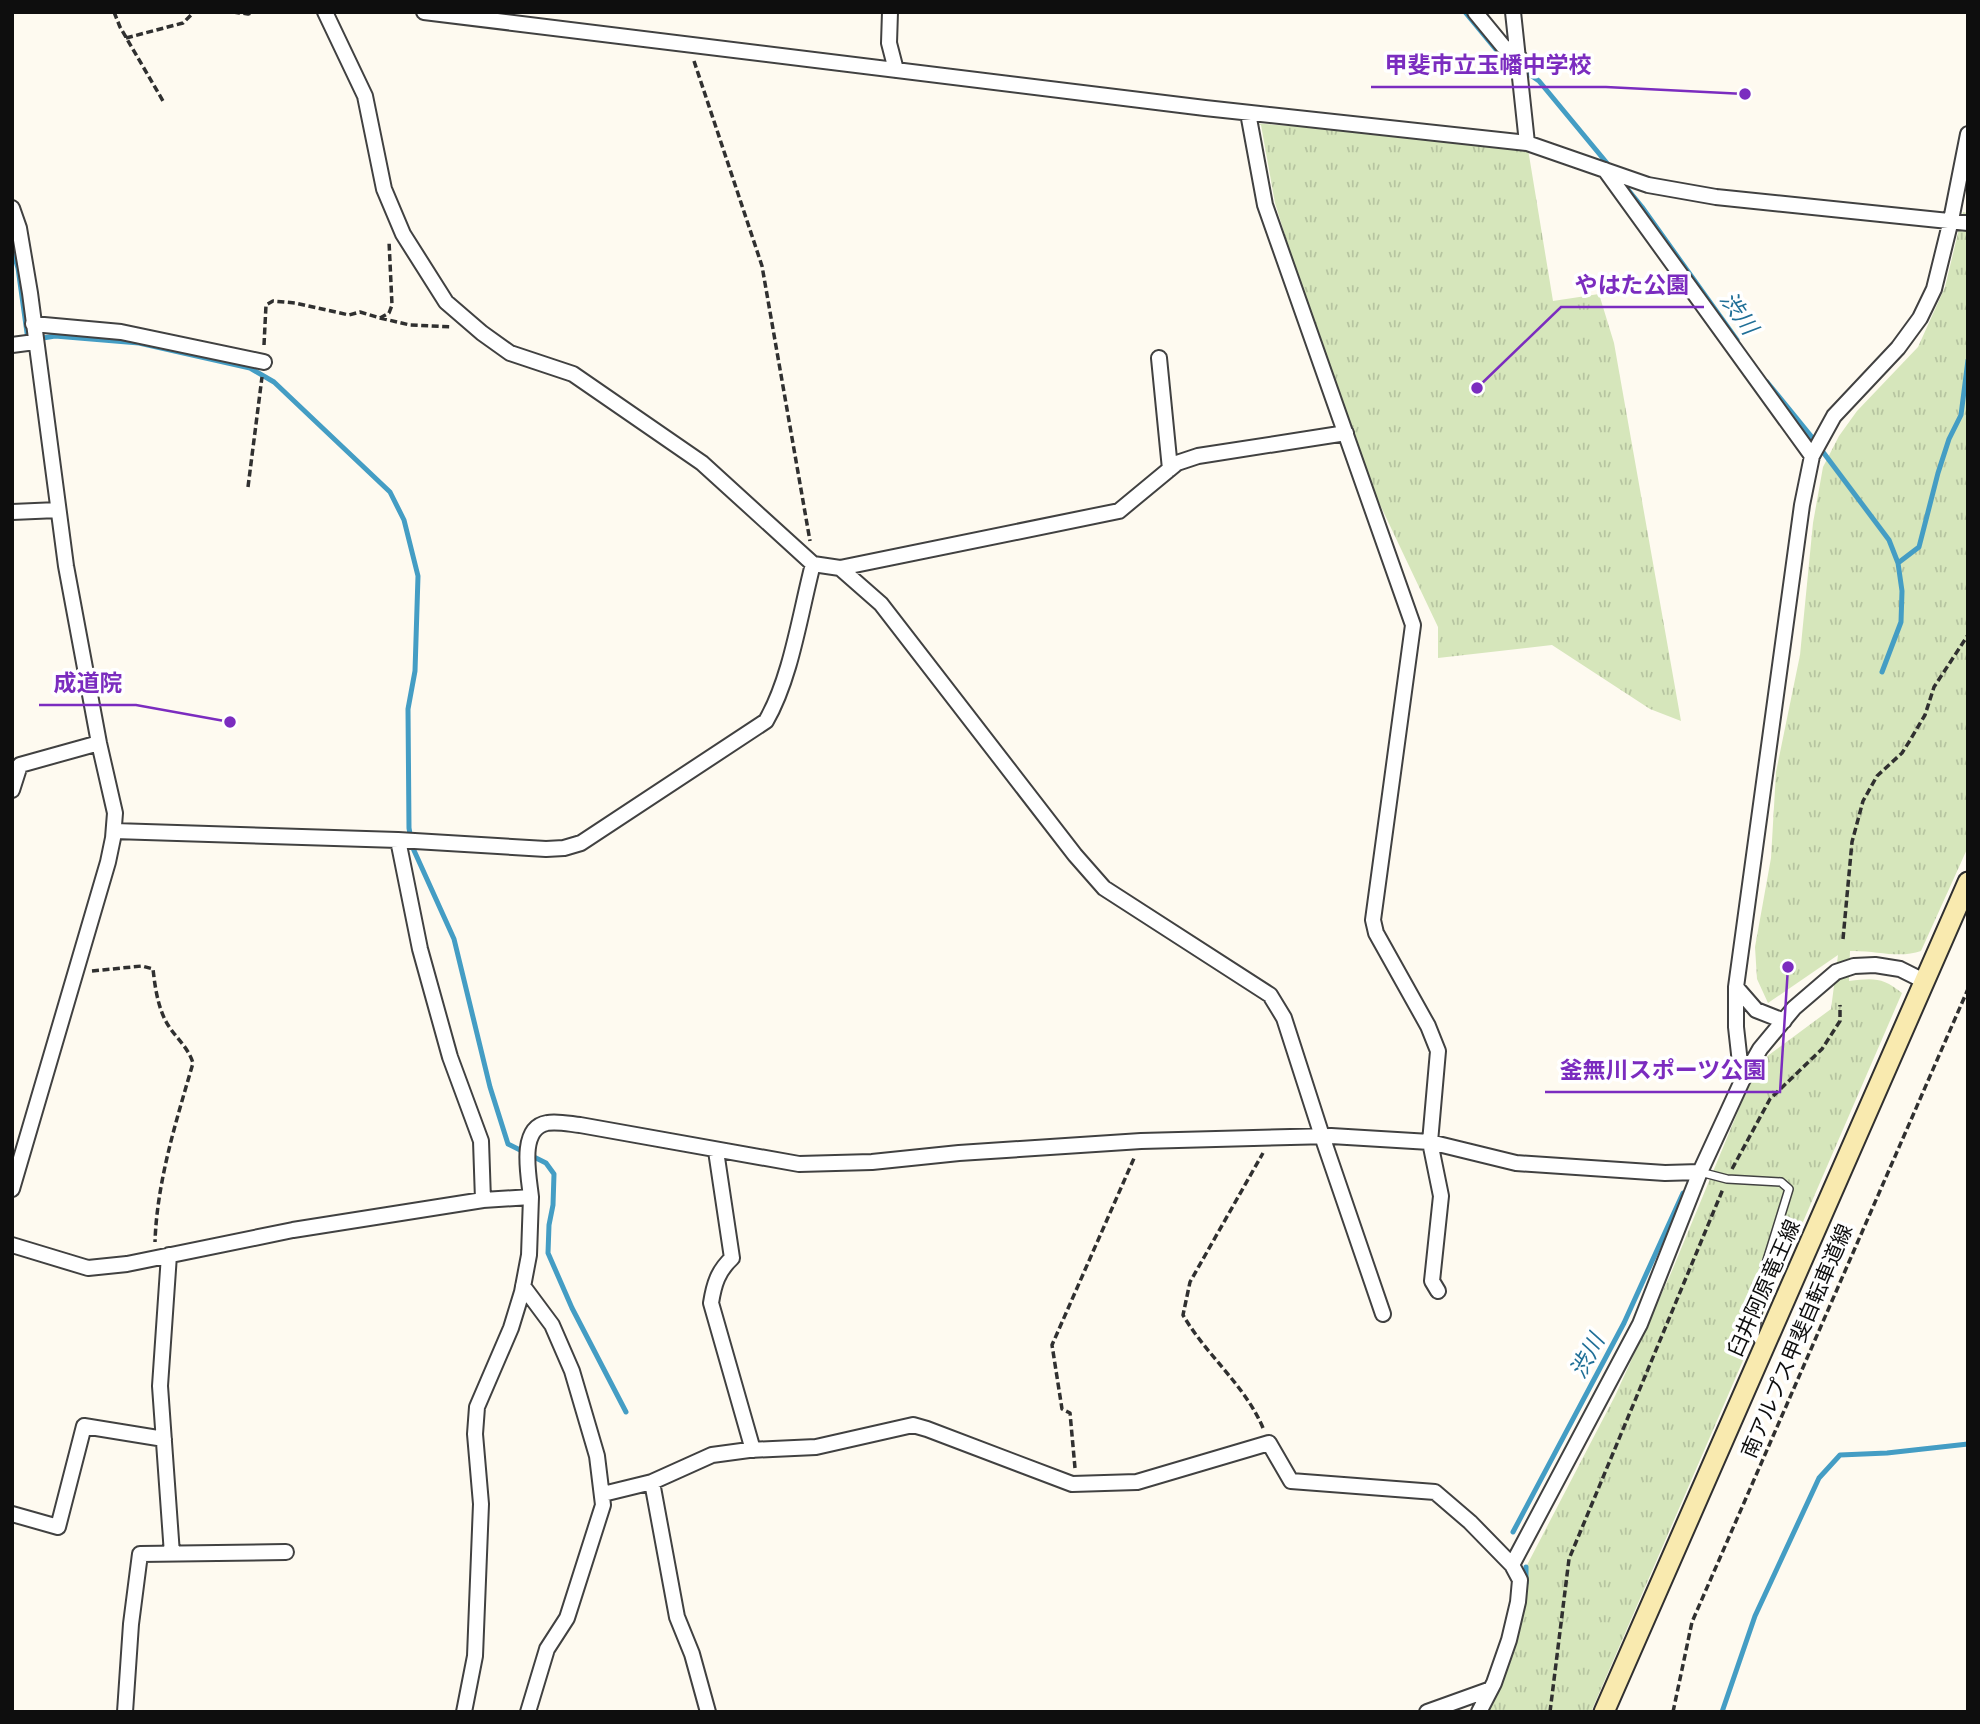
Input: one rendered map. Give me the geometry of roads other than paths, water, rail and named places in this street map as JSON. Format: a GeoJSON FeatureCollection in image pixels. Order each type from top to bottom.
{"type":"FeatureCollection","features":[{"type":"Feature","properties":{"kind":"main road","name":"臼井阿原竜王線"},"geometry":{"type":"LineString","coordinates":[[1604,1712],[1968,882]]}},
{"type":"Feature","properties":{"kind":"street"},"geometry":{"type":"LineString","coordinates":[[325,12],[365,96],[384,189],[402,230],[446,302],[510,353],[573,374],[702,463],[813,565],[840,568],[1119,511],[1177,463],[1198,456],[1346,433]]}},
{"type":"Feature","properties":{"kind":"street"},"geometry":{"type":"LineString","coordinates":[[424,12],[1248,113],[1527,143],[1648,185],[1716,197],[1968,223]]}},
{"type":"Feature","properties":{"kind":"street"},"geometry":{"type":"LineString","coordinates":[[890,12],[889,43],[896,70]]}},
{"type":"Feature","properties":{"kind":"street"},"geometry":{"type":"LineString","coordinates":[[1475,12],[1503,46],[1519,57]]}},
{"type":"Feature","properties":{"kind":"street"},"geometry":{"type":"LineString","coordinates":[[1513,12],[1527,143]]}},
{"type":"Feature","properties":{"kind":"street"},"geometry":{"type":"LineString","coordinates":[[1248,113],[1265,205],[1413,625],[1373,920],[1376,933],[1428,1026],[1437,1051],[1430,1142],[1441,1196],[1433,1281],[1438,1291]]}},
{"type":"Feature","properties":{"kind":"street"},"geometry":{"type":"LineString","coordinates":[[1742,1081],[1736,1027],[1736,987],[1802,505],[1812,456],[1834,416],[1898,348],[1920,318],[1934,289],[1968,134]]}},
{"type":"Feature","properties":{"kind":"street"},"geometry":{"type":"LineString","coordinates":[[1605,170],[1812,456]]}},
{"type":"Feature","properties":{"kind":"street"},"geometry":{"type":"LineString","coordinates":[[12,208],[19,228],[66,566],[115,813],[108,862],[12,1189]]}},
{"type":"Feature","properties":{"kind":"street"},"geometry":{"type":"LineString","coordinates":[[33,324],[121,332],[264,362]]}},
{"type":"Feature","properties":{"kind":"street"},"geometry":{"type":"LineString","coordinates":[[12,345],[36,342]]}},
{"type":"Feature","properties":{"kind":"street"},"geometry":{"type":"LineString","coordinates":[[1159,358],[1170,469]]}},
{"type":"Feature","properties":{"kind":"street"},"geometry":{"type":"LineString","coordinates":[[12,512],[58,510]]}},
{"type":"Feature","properties":{"kind":"street"},"geometry":{"type":"LineString","coordinates":[[114,831],[398,840],[546,849],[581,843],[766,721],[783,685],[813,565]]}},
{"type":"Feature","properties":{"kind":"street"},"geometry":{"type":"LineString","coordinates":[[840,568],[881,604],[1075,855],[1104,888],[1270,995],[1284,1018],[1383,1314]]}},
{"type":"Feature","properties":{"kind":"street"},"geometry":{"type":"LineString","coordinates":[[12,790],[20,765],[99,743]]}},
{"type":"Feature","properties":{"kind":"street"},"geometry":{"type":"LineString","coordinates":[[398,840],[420,949],[450,1057],[481,1141],[483,1200]]}},
{"type":"Feature","properties":{"kind":"street"},"geometry":{"type":"LineString","coordinates":[[1512,1565],[1640,1324],[1700,1172],[1742,1081],[1760,1049],[1817,987],[1836,972],[1854,966],[1875,965],[1900,968],[1924,981]]}},
{"type":"Feature","properties":{"kind":"street"},"geometry":{"type":"LineString","coordinates":[[1736,987],[1756,1010],[1784,1021]]}},
{"type":"Feature","properties":{"kind":"street"},"geometry":{"type":"LineString","coordinates":[[464,1712],[475,1656],[481,1504],[475,1434],[477,1407],[511,1328],[523,1286],[529,1255],[531,1197],[527,1145],[539,1126],[547,1123],[580,1125],[799,1164],[872,1162],[959,1153],[1141,1141],[1322,1136],[1430,1142],[1516,1163],[1700,1172]]}},
{"type":"Feature","properties":{"kind":"street"},"geometry":{"type":"LineString","coordinates":[[716,1151],[732,1258],[723,1267],[714,1284],[711,1303],[753,1450]]}},
{"type":"Feature","properties":{"kind":"street"},"geometry":{"type":"LineString","coordinates":[[12,1245],[88,1268],[127,1264],[293,1230],[483,1200],[531,1197]]}},
{"type":"Feature","properties":{"kind":"street"},"geometry":{"type":"LineString","coordinates":[[162,1257],[160,1386],[172,1554]]}},
{"type":"Feature","properties":{"kind":"street"},"geometry":{"type":"LineString","coordinates":[[523,1286],[552,1325],[572,1371],[597,1456],[603,1494],[603,1505],[567,1618],[547,1649],[528,1712]]}},
{"type":"Feature","properties":{"kind":"street"},"geometry":{"type":"LineString","coordinates":[[12,1514],[58,1527],[84,1426],[164,1439]]}},
{"type":"Feature","properties":{"kind":"street"},"geometry":{"type":"LineString","coordinates":[[603,1494],[652,1482],[712,1455],[816,1447],[912,1426],[1076,1483],[1137,1482],[1269,1443],[1291,1481],[1435,1492],[1471,1522],[1512,1565],[1520,1580],[1518,1602],[1509,1640],[1491,1689],[1479,1712]]}},
{"type":"Feature","properties":{"kind":"street"},"geometry":{"type":"LineString","coordinates":[[652,1482],[677,1618],[692,1654],[708,1712]]}},
{"type":"Feature","properties":{"kind":"street"},"geometry":{"type":"LineString","coordinates":[[125,1712],[131,1624],[140,1554],[286,1552]]}},
{"type":"Feature","properties":{"kind":"street"},"geometry":{"type":"LineString","coordinates":[[1427,1712],[1491,1689]]}},
{"type":"Feature","properties":{"kind":"lane"},"geometry":{"type":"LineString","coordinates":[[1700,1172],[1727,1179],[1782,1182],[1789,1188],[1764,1270],[1755,1336],[1764,1346]]}},
{"type":"Feature","properties":{"kind":"waterway","name":"渋川"},"geometry":{"type":"LineString","coordinates":[[1465,12],[1498,52],[1539,81],[1611,168]]}},
{"type":"Feature","properties":{"kind":"waterway","name":"渋川"},"geometry":{"type":"LineString","coordinates":[[1621,181],[1737,340]]}},
{"type":"Feature","properties":{"kind":"waterway"},"geometry":{"type":"LineString","coordinates":[[12,248],[18,268],[28,340]]}},
{"type":"Feature","properties":{"kind":"waterway"},"geometry":{"type":"LineString","coordinates":[[37,339],[55,336],[139,343],[250,368],[274,382],[390,492],[404,520],[418,576],[415,671],[408,709],[409,828],[412,846],[454,939],[490,1087],[508,1144],[546,1163],[554,1174],[548,1253],[572,1308],[626,1412]]}},
{"type":"Feature","properties":{"kind":"waterway"},"geometry":{"type":"LineString","coordinates":[[1898,563],[1919,547],[1938,473],[1949,439],[1961,415],[1968,360]]}},
{"type":"Feature","properties":{"kind":"waterway","name":"渋川"},"geometry":{"type":"LineString","coordinates":[[1767,382],[1889,540],[1898,563],[1902,591],[1901,622],[1882,672]]}},
{"type":"Feature","properties":{"kind":"waterway","name":"渋川"},"geometry":{"type":"LineString","coordinates":[[1513,1532],[1624,1323],[1683,1193]]}},
{"type":"Feature","properties":{"kind":"waterway"},"geometry":{"type":"LineString","coordinates":[[1722,1712],[1755,1616],[1819,1478],[1840,1455],[1968,1444]]}},
{"type":"Feature","properties":{"kind":"waterway","name":"渋川"},"geometry":{"type":"LineString","coordinates":[[1526,1567],[1526,1583]]}},
{"type":"Feature","properties":{"kind":"place","name":"甲斐市立玉幡中学校"},"geometry":{"type":"Point","coordinates":[1745,94]}},
{"type":"Feature","properties":{"kind":"place","name":"やはた公園"},"geometry":{"type":"Point","coordinates":[1477,388]}},
{"type":"Feature","properties":{"kind":"place","name":"成道院"},"geometry":{"type":"Point","coordinates":[230,722]}},
{"type":"Feature","properties":{"kind":"place","name":"釜無川スポーツ公園"},"geometry":{"type":"Point","coordinates":[1788,967]}}]}
